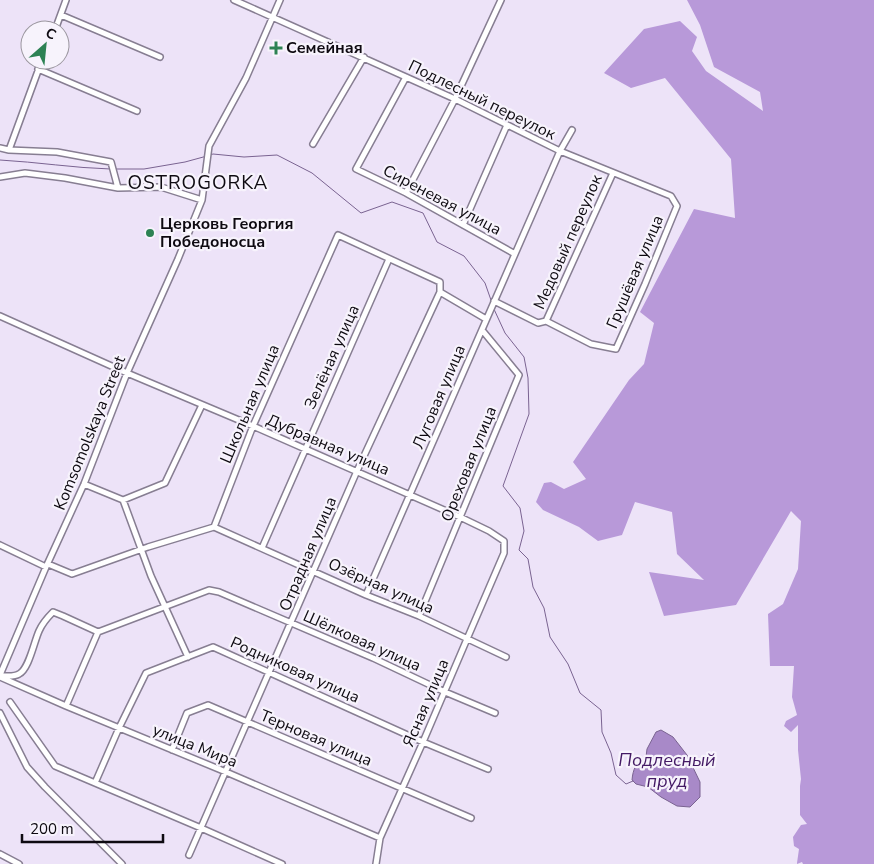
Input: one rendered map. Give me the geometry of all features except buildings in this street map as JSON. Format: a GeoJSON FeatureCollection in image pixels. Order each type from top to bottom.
{"type":"FeatureCollection","features":[{"type":"Feature","properties":{"kind":"street"},"geometry":{"type":"LineString","coordinates":[[59,20],[66,0]]}},
{"type":"Feature","properties":{"kind":"street","name":"Подлесный переулок"},"geometry":{"type":"LineString","coordinates":[[234,0],[455,99],[560,151],[671,196],[677,206]]}},
{"type":"Feature","properties":{"kind":"street"},"geometry":{"type":"LineString","coordinates":[[273,18],[280,0]]}},
{"type":"Feature","properties":{"kind":"street"},"geometry":{"type":"LineString","coordinates":[[406,193],[455,99],[501,0]]}},
{"type":"Feature","properties":{"kind":"street"},"geometry":{"type":"LineString","coordinates":[[61,15],[160,57]]}},
{"type":"Feature","properties":{"kind":"street","name":"Komsomolskaya Street"},"geometry":{"type":"LineString","coordinates":[[0,676],[84,484],[127,373],[202,200],[209,146],[246,78],[273,18]]}},
{"type":"Feature","properties":{"kind":"street"},"geometry":{"type":"LineString","coordinates":[[313,144],[364,57]]}},
{"type":"Feature","properties":{"kind":"street"},"geometry":{"type":"LineString","coordinates":[[9,150],[38,70]]}},
{"type":"Feature","properties":{"kind":"street"},"geometry":{"type":"LineString","coordinates":[[40,70],[137,111]]}},
{"type":"Feature","properties":{"kind":"street","name":"Сиреневая улица"},"geometry":{"type":"LineString","coordinates":[[406,77],[356,169],[406,193],[515,254]]}},
{"type":"Feature","properties":{"kind":"street"},"geometry":{"type":"LineString","coordinates":[[463,224],[508,125]]}},
{"type":"Feature","properties":{"kind":"street"},"geometry":{"type":"LineString","coordinates":[[546,321],[538,323],[494,302],[560,151],[572,130]]}},
{"type":"Feature","properties":{"kind":"street"},"geometry":{"type":"LineString","coordinates":[[0,148],[57,152],[112,162],[118,188]]}},
{"type":"Feature","properties":{"kind":"street"},"geometry":{"type":"LineString","coordinates":[[0,177],[25,173],[118,188],[161,187],[202,200]]}},
{"type":"Feature","properties":{"kind":"street","name":"Медовый переулок"},"geometry":{"type":"LineString","coordinates":[[546,321],[613,173]]}},
{"type":"Feature","properties":{"kind":"street","name":"Грушёвая улица"},"geometry":{"type":"LineString","coordinates":[[546,321],[591,344],[616,349],[677,206]]}},
{"type":"Feature","properties":{"kind":"street","name":"Школьная улица"},"geometry":{"type":"LineString","coordinates":[[214,527],[252,426],[338,234],[389,259]]}},
{"type":"Feature","properties":{"kind":"street"},"geometry":{"type":"LineString","coordinates":[[389,259],[440,282],[440,292],[486,320]]}},
{"type":"Feature","properties":{"kind":"street","name":"Зелёная улица"},"geometry":{"type":"LineString","coordinates":[[262,548],[389,259]]}},
{"type":"Feature","properties":{"kind":"street","name":"Отрадная улица"},"geometry":{"type":"LineString","coordinates":[[189,856],[357,471],[440,292]]}},
{"type":"Feature","properties":{"kind":"street","name":"Луговая улица"},"geometry":{"type":"LineString","coordinates":[[366,595],[494,302]]}},
{"type":"Feature","properties":{"kind":"street","name":"Дубравная улица"},"geometry":{"type":"LineString","coordinates":[[0,316],[127,373],[460,516],[500,538],[504,542],[504,554]]}},
{"type":"Feature","properties":{"kind":"street","name":"Ореховая улица"},"geometry":{"type":"LineString","coordinates":[[419,616],[519,375],[482,330]]}},
{"type":"Feature","properties":{"kind":"street"},"geometry":{"type":"LineString","coordinates":[[84,484],[123,500],[166,483],[202,405]]}},
{"type":"Feature","properties":{"kind":"street"},"geometry":{"type":"LineString","coordinates":[[123,500],[152,576],[188,657]]}},
{"type":"Feature","properties":{"kind":"street"},"geometry":{"type":"LineString","coordinates":[[0,545],[72,574],[214,527]]}},
{"type":"Feature","properties":{"kind":"street","name":"Озёрная улица"},"geometry":{"type":"LineString","coordinates":[[214,527],[366,595],[419,616],[506,657]]}},
{"type":"Feature","properties":{"kind":"street","name":"Ясная улица"},"geometry":{"type":"LineString","coordinates":[[376,864],[380,838],[504,554]]}},
{"type":"Feature","properties":{"kind":"street","name":"Шёлковая улица"},"geometry":{"type":"LineString","coordinates":[[98,632],[208,590],[219,592],[495,713]]}},
{"type":"Feature","properties":{"kind":"street"},"geometry":{"type":"LineString","coordinates":[[0,676],[19,674],[24,669],[39,630],[47,618],[53,612],[63,616],[98,632],[66,706]]}},
{"type":"Feature","properties":{"kind":"street","name":"Родниковая улица"},"geometry":{"type":"LineString","coordinates":[[95,783],[146,673],[213,647],[423,742],[488,768]]}},
{"type":"Feature","properties":{"kind":"street","name":"улица Мира"},"geometry":{"type":"LineString","coordinates":[[0,676],[66,706],[380,838]]}},
{"type":"Feature","properties":{"kind":"street"},"geometry":{"type":"LineString","coordinates":[[10,702],[55,766],[282,864]]}},
{"type":"Feature","properties":{"kind":"street","name":"Терновая улица"},"geometry":{"type":"LineString","coordinates":[[172,750],[186,713],[208,705],[471,818]]}},
{"type":"Feature","properties":{"kind":"street"},"geometry":{"type":"LineString","coordinates":[[0,713],[27,767],[45,788],[122,864]]}},
{"type":"Feature","properties":{"kind":"street"},"geometry":{"type":"LineString","coordinates":[[0,854],[19,864]]}},
{"type":"Feature","properties":{"kind":"shaded area"},"geometry":{"type":"Polygon","coordinates":[[[687,0],[874,0],[874,864],[803,864],[802,862],[797,864],[799,849],[794,846],[793,837],[801,825],[807,824],[800,815],[801,779],[798,725],[791,732],[784,726],[786,721],[797,715],[792,697],[794,666],[770,666],[768,614],[783,604],[798,569],[801,521],[791,511],[736,605],[664,616],[649,572],[704,580],[677,554],[672,512],[635,502],[622,535],[598,541],[579,527],[543,510],[536,502],[544,483],[551,482],[564,489],[586,479],[573,462],[629,380],[644,364],[654,323],[640,312],[694,209],[735,218],[731,159],[665,78],[631,88],[604,73],[644,29],[680,21],[697,37],[692,51],[706,71],[763,111],[760,92],[714,67],[700,25],[687,0]]]}},
{"type":"Feature","properties":{"kind":"water","name":"Подлесный пруд"},"geometry":{"type":"Polygon","coordinates":[[[661,730],[673,737],[687,755],[700,782],[700,797],[690,807],[677,806],[648,787],[636,784],[632,780],[636,766],[646,757],[647,749],[656,732],[661,730]]]}},
{"type":"Feature","properties":{"kind":"waterway"},"geometry":{"type":"LineString","coordinates":[[210,155],[244,157],[277,155],[312,173],[361,213],[392,202],[423,213],[437,242],[464,256],[485,283],[492,303]]}},
{"type":"Feature","properties":{"kind":"waterway"},"geometry":{"type":"LineString","coordinates":[[114,169],[144,169],[207,156]]}},
{"type":"Feature","properties":{"kind":"waterway"},"geometry":{"type":"LineString","coordinates":[[0,160],[110,169]]}},
{"type":"Feature","properties":{"kind":"waterway"},"geometry":{"type":"LineString","coordinates":[[493,307],[505,333],[524,357],[528,378],[529,414],[503,486],[520,508],[524,531],[519,550],[528,559],[533,587],[544,608],[550,637],[568,664],[580,693],[601,710],[602,732],[611,753],[616,775],[626,784],[633,781]]}},
{"type":"Feature","properties":{"kind":"place","name":"Семейная"},"geometry":{"type":"Point","coordinates":[276,48]}},
{"type":"Feature","properties":{"kind":"place","name":"Церковь Георгия Победоносца"},"geometry":{"type":"Point","coordinates":[150,233]}},
{"type":"Feature","properties":{"kind":"district","name":"OSTROGORKA"},"geometry":{"type":"Point","coordinates":[198,183]}}]}
